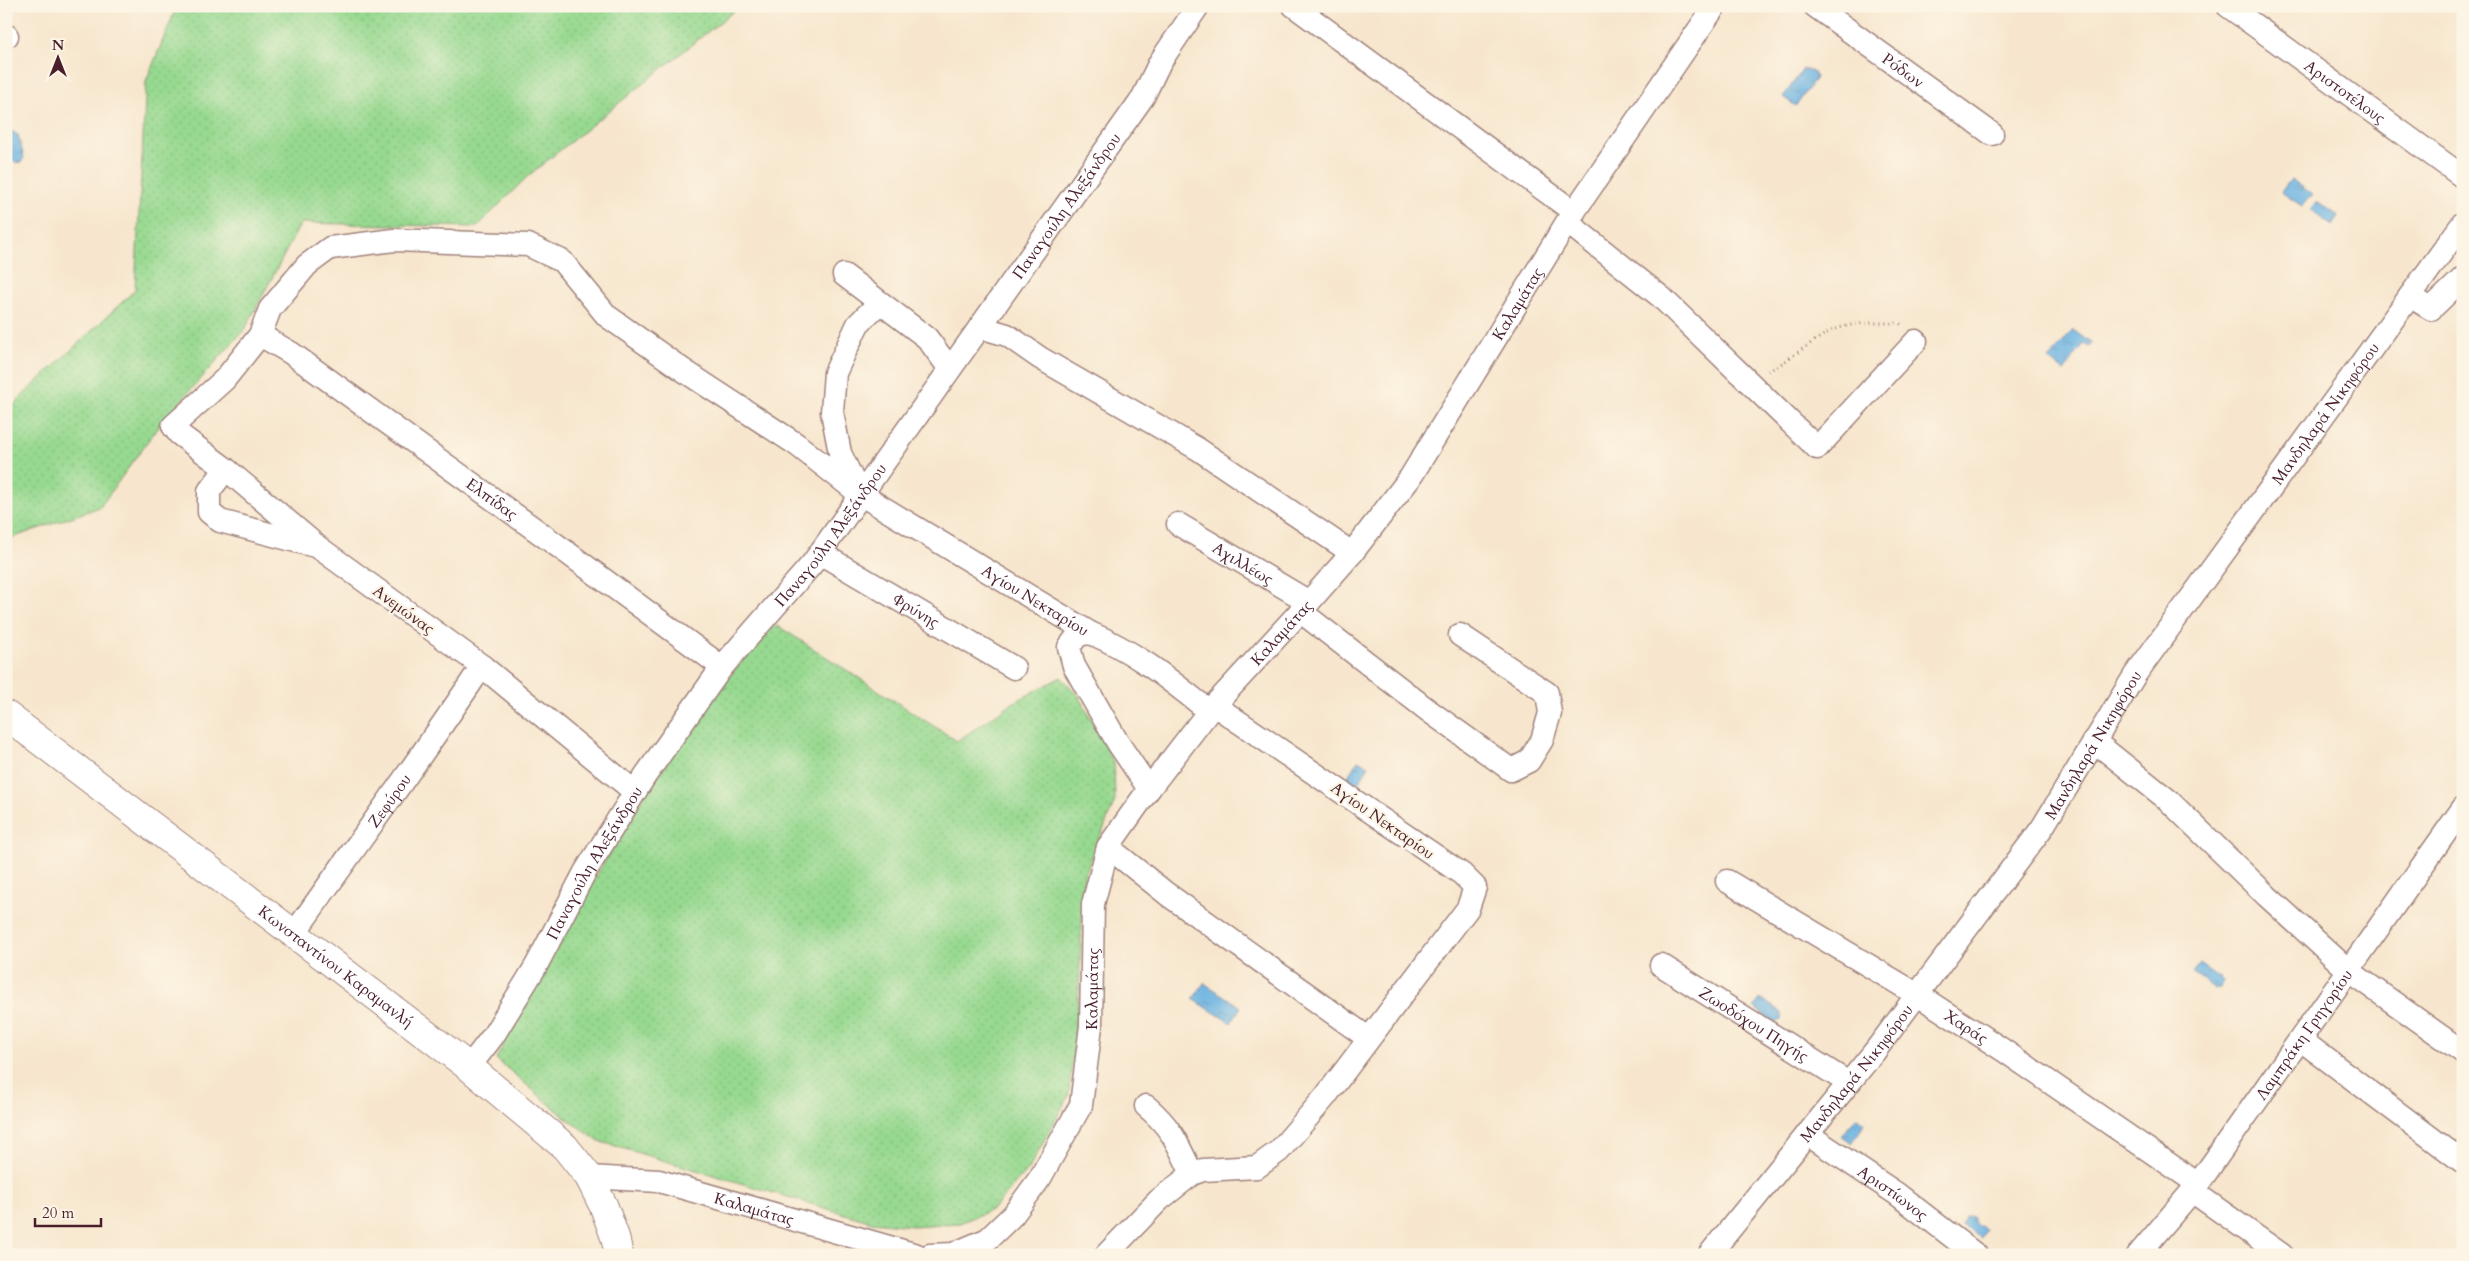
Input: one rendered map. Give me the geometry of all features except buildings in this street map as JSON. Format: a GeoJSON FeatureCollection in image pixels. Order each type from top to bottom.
{"type":"FeatureCollection","features":[{"type":"Feature","properties":{"kind":"main road","name":"Κωνσταντίνου Καραμανλή"},"geometry":{"type":"LineString","coordinates":[[6,715],[469,1067],[565,1147],[589,1177],[604,1207],[615,1237],[618,1255]]}},
{"type":"Feature","properties":{"kind":"street","name":"Παναγούλη Αλεξάνδρου"},"geometry":{"type":"LineString","coordinates":[[469,1067],[493,1036],[536,966],[585,872],[635,792],[722,667],[820,552],[1143,97],[1160,62],[1198,6]]}},
{"type":"Feature","properties":{"kind":"street","name":"Καλαμάτας"},"geometry":{"type":"LineString","coordinates":[[930,1255],[953,1254],[988,1238],[1013,1215],[1040,1178],[1081,1105],[1091,1026],[1093,904],[1108,847],[1148,790],[1212,708],[1305,607],[1352,552],[1410,478],[1570,217],[1714,6]]}},
{"type":"Feature","properties":{"kind":"street","name":"Ρόδων"},"geometry":{"type":"LineString","coordinates":[[1815,6],[1992,134]]}},
{"type":"Feature","properties":{"kind":"street","name":"Αριστοτέλους"},"geometry":{"type":"LineString","coordinates":[[2228,6],[2463,177]]}},
{"type":"Feature","properties":{"kind":"street"},"geometry":{"type":"LineString","coordinates":[[1302,8],[1570,217],[1662,297],[1817,448],[1916,341]]}},
{"type":"Feature","properties":{"kind":"street","name":"Μανδηλαρά Νικηφόρου"},"geometry":{"type":"LineString","coordinates":[[1709,1255],[1847,1082],[1875,1051],[2042,828],[2136,675],[2463,223]]}},
{"type":"Feature","properties":{"kind":"street","name":"Αγίου Νεκταρίου"},"geometry":{"type":"LineString","coordinates":[[173,426],[225,379],[260,335],[270,309],[307,265],[330,248],[394,240],[528,244],[562,261],[607,316],[683,370],[796,444],[860,494],[1090,633],[1113,642],[1462,874],[1475,887],[1468,908],[1368,1038]]}},
{"type":"Feature","properties":{"kind":"street"},"geometry":{"type":"LineString","coordinates":[[844,275],[879,304],[927,338],[950,369]]}},
{"type":"Feature","properties":{"kind":"street"},"geometry":{"type":"LineString","coordinates":[[2410,296],[2431,309],[2463,278]]}},
{"type":"Feature","properties":{"kind":"street"},"geometry":{"type":"LineString","coordinates":[[860,494],[840,453],[832,412],[835,373],[858,324],[879,304]]}},
{"type":"Feature","properties":{"kind":"street"},"geometry":{"type":"LineString","coordinates":[[980,327],[1007,335],[1048,363],[1198,449],[1352,552]]}},
{"type":"Feature","properties":{"kind":"street","name":"Ελπίδας"},"geometry":{"type":"LineString","coordinates":[[260,335],[273,341],[323,376],[722,667]]}},
{"type":"Feature","properties":{"kind":"street","name":"Ανεμώνας"},"geometry":{"type":"LineString","coordinates":[[173,426],[179,434],[226,469],[318,547],[482,666],[635,792]]}},
{"type":"Feature","properties":{"kind":"street"},"geometry":{"type":"LineString","coordinates":[[226,469],[209,491],[209,512],[220,521],[318,547]]}},
{"type":"Feature","properties":{"kind":"street","name":"Αχιλλέως"},"geometry":{"type":"LineString","coordinates":[[1178,524],[1305,607],[1429,711],[1511,770],[1529,761],[1542,740],[1550,713],[1547,693],[1460,634]]}},
{"type":"Feature","properties":{"kind":"street","name":"Φρύνης"},"geometry":{"type":"LineString","coordinates":[[820,552],[1014,668]]}},
{"type":"Feature","properties":{"kind":"street"},"geometry":{"type":"LineString","coordinates":[[1090,633],[1078,635],[1069,647],[1074,666],[1118,743],[1148,790]]}},
{"type":"Feature","properties":{"kind":"street","name":"Ζεφύρου"},"geometry":{"type":"LineString","coordinates":[[294,934],[446,722],[482,666]]}},
{"type":"Feature","properties":{"kind":"street"},"geometry":{"type":"LineString","coordinates":[[2094,741],[2168,800],[2267,896],[2349,971],[2463,1052]]}},
{"type":"Feature","properties":{"kind":"street","name":"Λαμπράκη Γρηγορίου"},"geometry":{"type":"LineString","coordinates":[[2138,1255],[2195,1187],[2301,1040],[2463,808]]}},
{"type":"Feature","properties":{"kind":"street"},"geometry":{"type":"LineString","coordinates":[[1106,1255],[1159,1200],[1192,1174],[1203,1170],[1257,1167],[1279,1151],[1325,1097],[1368,1038],[1167,894],[1108,847]]}},
{"type":"Feature","properties":{"kind":"street","name":"Χαράς"},"geometry":{"type":"LineString","coordinates":[[1728,881],[1918,995],[2003,1050],[2195,1187],[2282,1255]]}},
{"type":"Feature","properties":{"kind":"street","name":"Ζωοδόχου Πηγής"},"geometry":{"type":"LineString","coordinates":[[1662,965],[1847,1082]]}},
{"type":"Feature","properties":{"kind":"street"},"geometry":{"type":"LineString","coordinates":[[2301,1040],[2463,1162]]}},
{"type":"Feature","properties":{"kind":"street"},"geometry":{"type":"LineString","coordinates":[[1146,1106],[1164,1121],[1175,1137],[1192,1174]]}},
{"type":"Feature","properties":{"kind":"street","name":"Αριστίωνος"},"geometry":{"type":"LineString","coordinates":[[1807,1134],[1898,1194],[1976,1255]]}},
{"type":"Feature","properties":{"kind":"street","name":"Καλαμάτας"},"geometry":{"type":"LineString","coordinates":[[589,1177],[659,1181],[917,1255]]}},
{"type":"Feature","properties":{"kind":"path"},"geometry":{"type":"LineString","coordinates":[[1747,380],[1780,365],[1825,334],[1856,323],[1899,322],[1916,341]]}},
{"type":"Feature","properties":{"kind":"green space"},"geometry":{"type":"Polygon","coordinates":[[[177,6],[740,6],[528,176],[477,227],[301,223],[245,329],[158,427],[100,507],[6,540],[6,414],[22,396],[135,290],[146,81],[177,6]]]}},
{"type":"Feature","properties":{"kind":"green space"},"geometry":{"type":"Polygon","coordinates":[[[778,626],[957,741],[1011,704],[1061,677],[1079,696],[1114,763],[1115,801],[1084,877],[1079,988],[1069,1095],[1030,1167],[993,1209],[960,1223],[913,1226],[872,1222],[598,1141],[566,1118],[496,1059],[542,967],[644,795],[762,632],[778,626]]]}},
{"type":"Feature","properties":{"kind":"water"},"geometry":{"type":"Polygon","coordinates":[[[1803,69],[1813,71],[1816,78],[1796,106],[1783,97],[1803,69]]]}},
{"type":"Feature","properties":{"kind":"water"},"geometry":{"type":"Polygon","coordinates":[[[6,128],[18,135],[24,157],[21,163],[6,160],[6,128]]]}},
{"type":"Feature","properties":{"kind":"water"},"geometry":{"type":"Polygon","coordinates":[[[2291,179],[2312,194],[2302,206],[2281,192],[2291,179]]]}},
{"type":"Feature","properties":{"kind":"water"},"geometry":{"type":"Polygon","coordinates":[[[2318,202],[2339,216],[2332,226],[2310,210],[2318,202]]]}},
{"type":"Feature","properties":{"kind":"water"},"geometry":{"type":"Polygon","coordinates":[[[2073,330],[2091,343],[2089,347],[2084,344],[2064,371],[2049,360],[2073,330]]]}},
{"type":"Feature","properties":{"kind":"water"},"geometry":{"type":"Polygon","coordinates":[[[1358,760],[1369,766],[1357,785],[1347,778],[1358,760]]]}},
{"type":"Feature","properties":{"kind":"water"},"geometry":{"type":"Polygon","coordinates":[[[2200,964],[2223,981],[2221,987],[2215,989],[2193,973],[2200,964]]]}},
{"type":"Feature","properties":{"kind":"water"},"geometry":{"type":"Polygon","coordinates":[[[1204,983],[1241,1007],[1231,1023],[1193,999],[1204,983]]]}},
{"type":"Feature","properties":{"kind":"water"},"geometry":{"type":"Polygon","coordinates":[[[1761,998],[1782,1013],[1782,1020],[1775,1023],[1754,1007],[1761,998]]]}},
{"type":"Feature","properties":{"kind":"water"},"geometry":{"type":"Polygon","coordinates":[[[1856,1117],[1865,1123],[1852,1143],[1842,1136],[1856,1117]]]}},
{"type":"Feature","properties":{"kind":"water"},"geometry":{"type":"Polygon","coordinates":[[[1966,1216],[1972,1217],[1976,1225],[1986,1230],[1981,1238],[1961,1225],[1966,1216]]]}}]}
